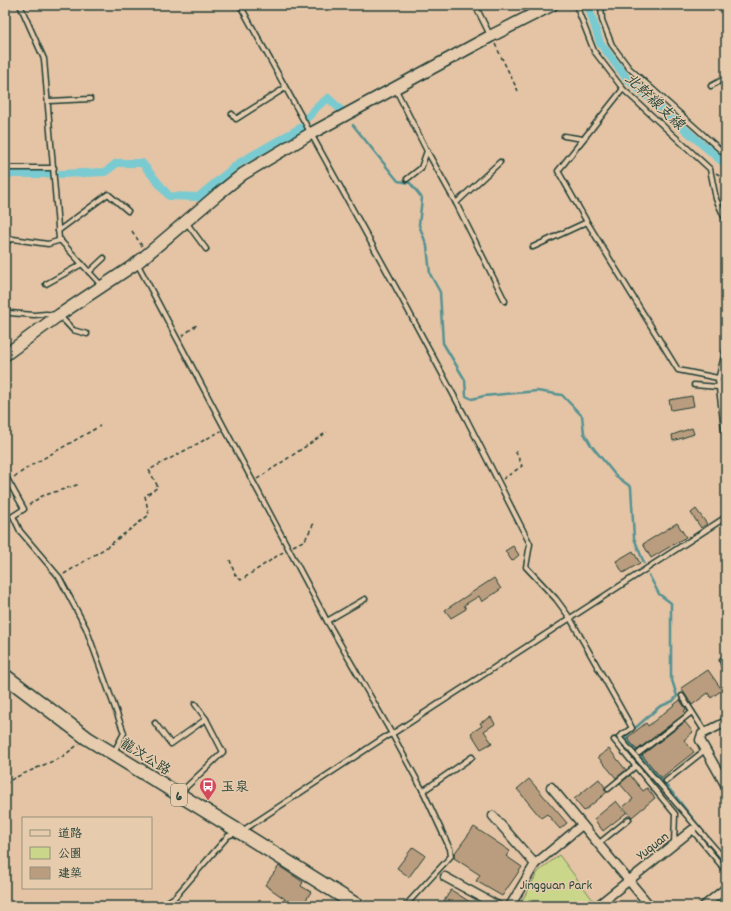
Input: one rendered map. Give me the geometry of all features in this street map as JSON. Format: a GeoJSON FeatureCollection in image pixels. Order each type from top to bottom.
{"type":"FeatureCollection","features":[{"type":"Feature","properties":{"kind":"main road"},"geometry":{"type":"LineString","coordinates":[[5,355],[59,315],[137,263],[243,174],[310,134],[491,36],[552,5]]}},
{"type":"Feature","properties":{"kind":"main road","name":"龍汶公路"},"geometry":{"type":"LineString","coordinates":[[5,676],[87,738],[358,906]]}},
{"type":"Feature","properties":{"kind":"street"},"geometry":{"type":"LineString","coordinates":[[726,722],[702,734],[700,740],[726,786]]}},
{"type":"Feature","properties":{"kind":"street"},"geometry":{"type":"LineString","coordinates":[[551,787],[650,906]]}},
{"type":"Feature","properties":{"kind":"street"},"geometry":{"type":"LineString","coordinates":[[493,816],[535,864]]}},
{"type":"Feature","properties":{"kind":"street"},"geometry":{"type":"LineString","coordinates":[[510,906],[535,864],[582,825]]}},
{"type":"Feature","properties":{"kind":"street","name":"Yuquan"},"geometry":{"type":"LineString","coordinates":[[597,906],[692,830]]}},
{"type":"Feature","properties":{"kind":"street"},"geometry":{"type":"LineString","coordinates":[[445,877],[498,906]]}},
{"type":"Feature","properties":{"kind":"street"},"geometry":{"type":"LineString","coordinates":[[704,906],[726,888]]}},
{"type":"Feature","properties":{"kind":"lane"},"geometry":{"type":"LineString","coordinates":[[20,5],[44,59],[49,102],[59,238],[103,287]]}},
{"type":"Feature","properties":{"kind":"lane"},"geometry":{"type":"LineString","coordinates":[[240,5],[404,304],[530,544],[526,568],[556,599],[570,618],[632,728],[619,736],[726,861]]}},
{"type":"Feature","properties":{"kind":"lane"},"geometry":{"type":"LineString","coordinates":[[475,5],[491,36]]}},
{"type":"Feature","properties":{"kind":"lane"},"geometry":{"type":"LineString","coordinates":[[576,5],[594,51],[623,89],[710,170],[716,199],[726,221]]}},
{"type":"Feature","properties":{"kind":"lane"},"geometry":{"type":"LineString","coordinates":[[601,5],[602,20],[612,45],[629,68],[726,154]]}},
{"type":"Feature","properties":{"kind":"lane"},"geometry":{"type":"LineString","coordinates":[[711,86],[726,78]]}},
{"type":"Feature","properties":{"kind":"lane"},"geometry":{"type":"LineString","coordinates":[[232,114],[236,119],[285,88]]}},
{"type":"Feature","properties":{"kind":"lane"},"geometry":{"type":"LineString","coordinates":[[395,88],[427,151],[456,203],[505,301]]}},
{"type":"Feature","properties":{"kind":"lane"},"geometry":{"type":"LineString","coordinates":[[623,89],[558,171],[587,222],[678,370],[718,379]]}},
{"type":"Feature","properties":{"kind":"lane"},"geometry":{"type":"LineString","coordinates":[[49,102],[90,99]]}},
{"type":"Feature","properties":{"kind":"lane"},"geometry":{"type":"LineString","coordinates":[[564,136],[583,139]]}},
{"type":"Feature","properties":{"kind":"lane"},"geometry":{"type":"LineString","coordinates":[[407,179],[421,168],[427,151]]}},
{"type":"Feature","properties":{"kind":"lane"},"geometry":{"type":"LineString","coordinates":[[456,203],[500,162]]}},
{"type":"Feature","properties":{"kind":"lane"},"geometry":{"type":"LineString","coordinates":[[5,168],[54,168]]}},
{"type":"Feature","properties":{"kind":"lane"},"geometry":{"type":"LineString","coordinates":[[58,231],[108,194],[128,211]]}},
{"type":"Feature","properties":{"kind":"lane"},"geometry":{"type":"LineString","coordinates":[[186,221],[206,249]]}},
{"type":"Feature","properties":{"kind":"lane"},"geometry":{"type":"LineString","coordinates":[[533,247],[587,222]]}},
{"type":"Feature","properties":{"kind":"lane"},"geometry":{"type":"LineString","coordinates":[[5,241],[13,239],[48,244],[60,240]]}},
{"type":"Feature","properties":{"kind":"lane"},"geometry":{"type":"LineString","coordinates":[[90,272],[104,258]]}},
{"type":"Feature","properties":{"kind":"lane"},"geometry":{"type":"LineString","coordinates":[[137,263],[327,621],[423,791],[450,849],[451,856],[405,906]]}},
{"type":"Feature","properties":{"kind":"lane"},"geometry":{"type":"LineString","coordinates":[[46,284],[82,264]]}},
{"type":"Feature","properties":{"kind":"lane"},"geometry":{"type":"LineString","coordinates":[[5,310],[10,313],[59,315],[73,330],[87,334]]}},
{"type":"Feature","properties":{"kind":"lane"},"geometry":{"type":"LineString","coordinates":[[726,348],[718,379],[726,445]]}},
{"type":"Feature","properties":{"kind":"lane"},"geometry":{"type":"LineString","coordinates":[[718,379],[726,397]]}},
{"type":"Feature","properties":{"kind":"lane"},"geometry":{"type":"LineString","coordinates":[[694,385],[718,387]]}},
{"type":"Feature","properties":{"kind":"lane"},"geometry":{"type":"LineString","coordinates":[[5,475],[24,509],[13,516],[20,531],[59,577],[86,628],[124,733],[113,754]]}},
{"type":"Feature","properties":{"kind":"lane"},"geometry":{"type":"LineString","coordinates":[[161,906],[175,897],[228,836],[240,832],[726,517]]}},
{"type":"Feature","properties":{"kind":"lane"},"geometry":{"type":"LineString","coordinates":[[327,621],[365,599]]}},
{"type":"Feature","properties":{"kind":"lane"},"geometry":{"type":"LineString","coordinates":[[726,657],[722,660],[726,674]]}},
{"type":"Feature","properties":{"kind":"lane"},"geometry":{"type":"LineString","coordinates":[[682,696],[705,732]]}},
{"type":"Feature","properties":{"kind":"lane"},"geometry":{"type":"LineString","coordinates":[[178,794],[223,752],[206,719],[195,704]]}},
{"type":"Feature","properties":{"kind":"lane"},"geometry":{"type":"LineString","coordinates":[[639,753],[692,712]]}},
{"type":"Feature","properties":{"kind":"lane"},"geometry":{"type":"LineString","coordinates":[[155,723],[171,744],[206,719]]}},
{"type":"Feature","properties":{"kind":"lane"},"geometry":{"type":"LineString","coordinates":[[614,740],[675,814],[674,844]]}},
{"type":"Feature","properties":{"kind":"lane"},"geometry":{"type":"LineString","coordinates":[[666,781],[705,750]]}},
{"type":"Feature","properties":{"kind":"lane"},"geometry":{"type":"LineString","coordinates":[[423,791],[472,757]]}},
{"type":"Feature","properties":{"kind":"lane"},"geometry":{"type":"LineString","coordinates":[[608,788],[636,766]]}},
{"type":"Feature","properties":{"kind":"lane"},"geometry":{"type":"LineString","coordinates":[[598,844],[630,818]]}},
{"type":"Feature","properties":{"kind":"lane"},"geometry":{"type":"LineString","coordinates":[[692,830],[726,870]]}},
{"type":"Feature","properties":{"kind":"path"},"geometry":{"type":"LineString","coordinates":[[491,36],[518,90]]}},
{"type":"Feature","properties":{"kind":"path"},"geometry":{"type":"LineString","coordinates":[[132,231],[148,254]]}},
{"type":"Feature","properties":{"kind":"path"},"geometry":{"type":"LineString","coordinates":[[177,339],[198,324]]}},
{"type":"Feature","properties":{"kind":"path"},"geometry":{"type":"LineString","coordinates":[[8,481],[32,465],[100,426]]}},
{"type":"Feature","properties":{"kind":"path"},"geometry":{"type":"LineString","coordinates":[[59,577],[107,547],[149,515],[146,496],[158,487],[149,470],[225,429]]}},
{"type":"Feature","properties":{"kind":"path"},"geometry":{"type":"LineString","coordinates":[[253,481],[327,432]]}},
{"type":"Feature","properties":{"kind":"path"},"geometry":{"type":"LineString","coordinates":[[499,483],[522,466],[515,450]]}},
{"type":"Feature","properties":{"kind":"path"},"geometry":{"type":"LineString","coordinates":[[24,509],[42,496],[80,484]]}},
{"type":"Feature","properties":{"kind":"path"},"geometry":{"type":"LineString","coordinates":[[230,560],[235,574],[241,580],[305,540],[315,521]]}},
{"type":"Feature","properties":{"kind":"path"},"geometry":{"type":"LineString","coordinates":[[5,784],[14,778],[62,757],[87,738]]}},
{"type":"Feature","properties":{"kind":"green space","name":"Jingguan Park"},"geometry":{"type":"Polygon","coordinates":[[[559,855],[593,900],[585,906],[519,906],[538,872],[559,855]]]}},
{"type":"Feature","properties":{"kind":"building"},"geometry":{"type":"Polygon","coordinates":[[[692,396],[694,406],[671,410],[669,400],[692,396]]]}},
{"type":"Feature","properties":{"kind":"building"},"geometry":{"type":"Polygon","coordinates":[[[692,428],[694,434],[673,441],[672,435],[692,428]]]}},
{"type":"Feature","properties":{"kind":"building"},"geometry":{"type":"Polygon","coordinates":[[[696,509],[707,524],[701,528],[691,513],[696,509]]]}},
{"type":"Feature","properties":{"kind":"building"},"geometry":{"type":"Polygon","coordinates":[[[677,523],[686,537],[651,558],[643,544],[677,523]]]}},
{"type":"Feature","properties":{"kind":"building"},"geometry":{"type":"Polygon","coordinates":[[[513,546],[519,555],[512,561],[505,551],[513,546]]]}},
{"type":"Feature","properties":{"kind":"building"},"geometry":{"type":"Polygon","coordinates":[[[633,551],[640,563],[623,573],[616,561],[633,551]]]}},
{"type":"Feature","properties":{"kind":"building"},"geometry":{"type":"Polygon","coordinates":[[[494,578],[501,589],[482,602],[479,596],[464,605],[466,609],[451,618],[445,610],[494,578]]]}},
{"type":"Feature","properties":{"kind":"building"},"geometry":{"type":"Polygon","coordinates":[[[708,670],[722,690],[711,698],[708,693],[692,705],[681,688],[708,670]]]}},
{"type":"Feature","properties":{"kind":"building"},"geometry":{"type":"Polygon","coordinates":[[[680,700],[686,709],[684,711],[686,713],[637,750],[627,738],[646,723],[648,726],[680,700]]]}},
{"type":"Feature","properties":{"kind":"building"},"geometry":{"type":"Polygon","coordinates":[[[491,717],[495,724],[484,731],[492,743],[481,749],[471,733],[482,726],[480,723],[491,717]]]}},
{"type":"Feature","properties":{"kind":"building"},"geometry":{"type":"Polygon","coordinates":[[[685,722],[693,732],[684,740],[694,752],[661,778],[642,755],[685,722]]]}},
{"type":"Feature","properties":{"kind":"building"},"geometry":{"type":"Polygon","coordinates":[[[609,749],[626,770],[616,778],[598,757],[609,749]]]}},
{"type":"Feature","properties":{"kind":"building"},"geometry":{"type":"Polygon","coordinates":[[[630,775],[643,791],[647,788],[655,798],[632,817],[623,807],[633,799],[620,784],[630,775]]]}},
{"type":"Feature","properties":{"kind":"building"},"geometry":{"type":"Polygon","coordinates":[[[529,779],[567,823],[560,829],[547,814],[541,818],[517,789],[529,779]]]}},
{"type":"Feature","properties":{"kind":"building"},"geometry":{"type":"Polygon","coordinates":[[[599,779],[607,792],[584,811],[574,799],[599,779]]]}},
{"type":"Feature","properties":{"kind":"building"},"geometry":{"type":"Polygon","coordinates":[[[616,801],[626,813],[603,831],[594,819],[616,801]]]}},
{"type":"Feature","properties":{"kind":"building"},"geometry":{"type":"Polygon","coordinates":[[[474,827],[510,851],[506,856],[522,867],[502,896],[476,881],[480,875],[454,858],[454,854],[474,827]]]}},
{"type":"Feature","properties":{"kind":"building"},"geometry":{"type":"Polygon","coordinates":[[[413,847],[425,855],[409,877],[397,868],[413,847]]]}},
{"type":"Feature","properties":{"kind":"building"},"geometry":{"type":"Polygon","coordinates":[[[279,866],[303,882],[301,886],[311,892],[302,906],[290,906],[283,902],[285,899],[265,885],[279,866]]]}},
{"type":"Feature","properties":{"kind":"building"},"geometry":{"type":"Polygon","coordinates":[[[451,890],[476,906],[452,906],[444,901],[451,890]]]}},
{"type":"Feature","properties":{"kind":"waterway","name":"北幹線支線"},"geometry":{"type":"LineString","coordinates":[[588,5],[600,43],[628,80],[726,165]]}},
{"type":"Feature","properties":{"kind":"waterway"},"geometry":{"type":"LineString","coordinates":[[308,117],[328,98],[340,109]]}},
{"type":"Feature","properties":{"kind":"waterway"},"geometry":{"type":"LineString","coordinates":[[353,125],[398,181],[410,183],[422,198],[419,225],[427,246],[430,274],[440,292],[443,343],[465,380],[466,396],[472,399],[484,396],[537,391],[562,395],[582,416],[584,433],[591,445],[616,476],[631,487],[634,538],[644,563]]}},
{"type":"Feature","properties":{"kind":"waterway"},"geometry":{"type":"LineString","coordinates":[[61,174],[105,172],[117,163],[142,163],[169,196],[198,197],[239,163],[300,128]]}},
{"type":"Feature","properties":{"kind":"waterway"},"geometry":{"type":"LineString","coordinates":[[716,156],[726,148]]}},
{"type":"Feature","properties":{"kind":"waterway"},"geometry":{"type":"LineString","coordinates":[[5,174],[47,174]]}},
{"type":"Feature","properties":{"kind":"waterway"},"geometry":{"type":"LineString","coordinates":[[649,575],[659,594],[671,603],[671,677],[677,696],[673,701],[659,707],[625,737],[676,797],[709,839]]}},
{"type":"Feature","properties":{"kind":"place","name":"玉泉"},"geometry":{"type":"Point","coordinates":[208,801]}}]}
